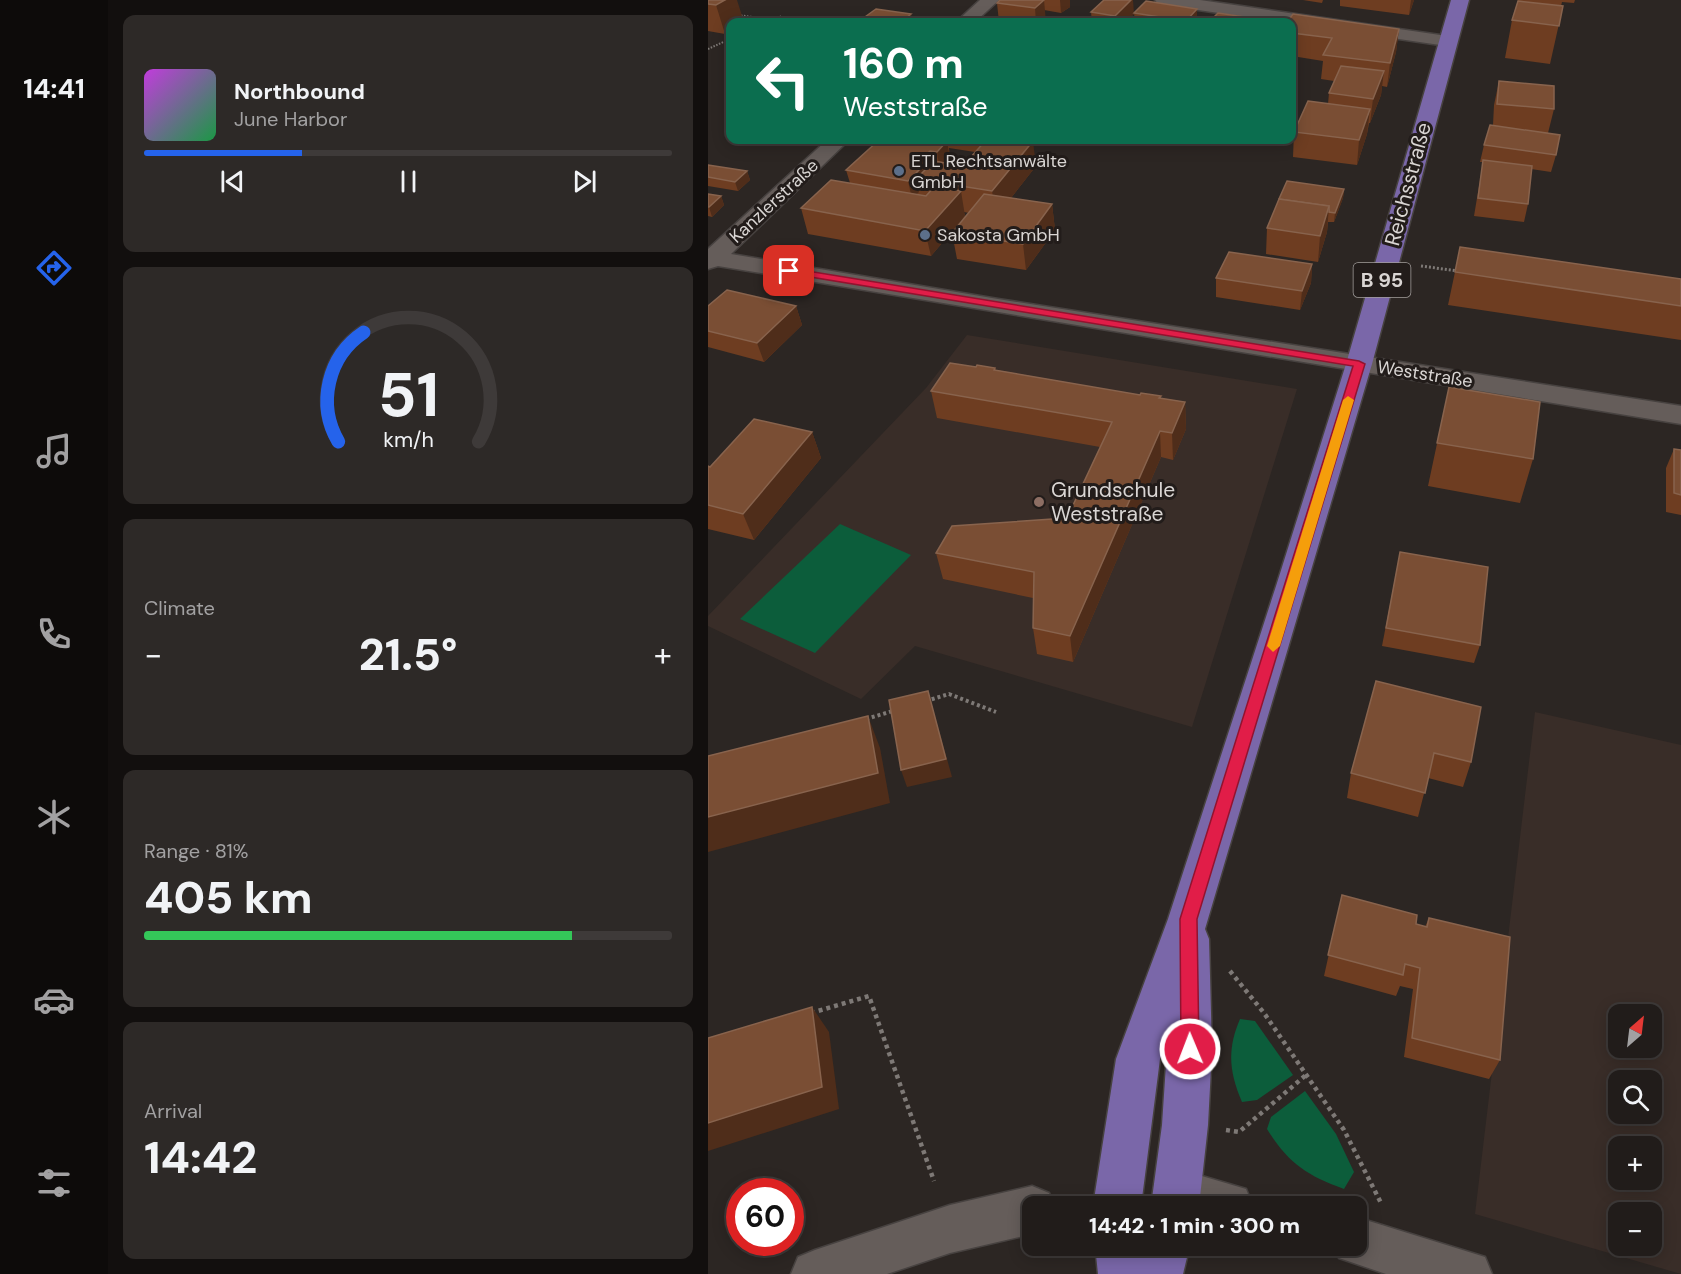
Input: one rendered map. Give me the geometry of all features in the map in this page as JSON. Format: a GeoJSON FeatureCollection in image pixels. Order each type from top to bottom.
{"type":"FeatureCollection","features":[{"type":"Feature","properties":{"kind":"main road","name":"Reichsstraße"},"geometry":{"type":"LineString","coordinates":[[1118,1196],[1138,1059],[1188,919],[1359,364],[1460,0]]}},
{"type":"Feature","properties":{"kind":"main road","name":"Reichsstraße"},"geometry":{"type":"LineString","coordinates":[[1176,1196],[1190,1049],[1188,919]]}},
{"type":"Feature","properties":{"kind":"main road"},"geometry":{"type":"LineString","coordinates":[[1120,1256],[1122,1274]]}},
{"type":"Feature","properties":{"kind":"main road"},"geometry":{"type":"LineString","coordinates":[[1159,1274],[1163,1256]]}},
{"type":"Feature","properties":{"kind":"street"},"geometry":{"type":"LineString","coordinates":[[970,18],[990,0]]}},
{"type":"Feature","properties":{"kind":"street"},"geometry":{"type":"LineString","coordinates":[[1164,0],[1288,18]]}},
{"type":"Feature","properties":{"kind":"street"},"geometry":{"type":"LineString","coordinates":[[1296,19],[1447,41]]}},
{"type":"Feature","properties":{"kind":"street","name":"Kanzlerstraße"},"geometry":{"type":"LineString","coordinates":[[710,259],[835,144]]}},
{"type":"Feature","properties":{"kind":"street","name":"Weststraße"},"geometry":{"type":"LineString","coordinates":[[710,259],[1681,415]]}},
{"type":"Feature","properties":{"kind":"street"},"geometry":{"type":"LineString","coordinates":[[815,1274],[950,1229],[1022,1212]]}},
{"type":"Feature","properties":{"kind":"street"},"geometry":{"type":"LineString","coordinates":[[1367,1244],[1468,1274]]}},
{"type":"Feature","properties":{"kind":"path"},"geometry":{"type":"LineString","coordinates":[[731,14],[760,18]]}},
{"type":"Feature","properties":{"kind":"path"},"geometry":{"type":"LineString","coordinates":[[778,18],[782,16]]}},
{"type":"Feature","properties":{"kind":"path"},"geometry":{"type":"LineString","coordinates":[[708,49],[726,41]]}},
{"type":"Feature","properties":{"kind":"path"},"geometry":{"type":"LineString","coordinates":[[1421,266],[1467,273]]}},
{"type":"Feature","properties":{"kind":"path"},"geometry":{"type":"LineString","coordinates":[[915,704],[949,694],[996,712]]}},
{"type":"Feature","properties":{"kind":"path"},"geometry":{"type":"LineString","coordinates":[[857,722],[903,708]]}},
{"type":"Feature","properties":{"kind":"path"},"geometry":{"type":"LineString","coordinates":[[1188,919],[1264,1013],[1344,1130],[1409,1256]]}},
{"type":"Feature","properties":{"kind":"path"},"geometry":{"type":"LineString","coordinates":[[805,1015],[869,996],[934,1181]]}},
{"type":"Feature","properties":{"kind":"path"},"geometry":{"type":"LineString","coordinates":[[1218,1129],[1239,1132],[1306,1075]]}},
{"type":"Feature","properties":{"kind":"shaded area","name":"Grundschule Weststraße"},"geometry":{"type":"Polygon","coordinates":[[[967,335],[1297,389],[1192,727],[915,646],[861,699],[708,626],[708,616],[926,388],[967,335]]]}},
{"type":"Feature","properties":{"kind":"shaded area"},"geometry":{"type":"Polygon","coordinates":[[[1535,712],[1681,745],[1681,1274],[1619,1256],[1662,1256],[1662,1202],[1608,1202],[1608,1253],[1475,1214],[1535,712]]]}},
{"type":"Feature","properties":{"kind":"green space"},"geometry":{"type":"Polygon","coordinates":[[[840,524],[911,555],[815,653],[740,619],[840,524]]]}},
{"type":"Feature","properties":{"kind":"green space"},"geometry":{"type":"Polygon","coordinates":[[[1240,1019],[1255,1021],[1293,1075],[1257,1100],[1242,1102],[1234,1081],[1231,1060],[1233,1040],[1240,1019]]]}},
{"type":"Feature","properties":{"kind":"green space"},"geometry":{"type":"Polygon","coordinates":[[[1305,1091],[1336,1134],[1354,1172],[1344,1189],[1319,1179],[1290,1159],[1267,1129],[1271,1117],[1305,1091]]]}},
{"type":"Feature","properties":{"kind":"building"},"geometry":{"type":"Polygon","coordinates":[[[708,0],[725,0],[716,5],[708,4],[708,0]]]}},
{"type":"Feature","properties":{"kind":"building"},"geometry":{"type":"Polygon","coordinates":[[[1000,0],[1044,0],[1035,8],[997,3],[1000,0]]]}},
{"type":"Feature","properties":{"kind":"building"},"geometry":{"type":"Polygon","coordinates":[[[1104,0],[1131,0],[1115,16],[1091,12],[1104,0]]]}},
{"type":"Feature","properties":{"kind":"building"},"geometry":{"type":"Polygon","coordinates":[[[1146,1],[1197,9],[1189,18],[1166,18],[1134,13],[1146,1]]]}},
{"type":"Feature","properties":{"kind":"building"},"geometry":{"type":"Polygon","coordinates":[[[1518,1],[1563,6],[1559,26],[1512,20],[1518,1]]]}},
{"type":"Feature","properties":{"kind":"building"},"geometry":{"type":"Polygon","coordinates":[[[876,9],[911,14],[906,18],[864,18],[876,9]]]}},
{"type":"Feature","properties":{"kind":"building"},"geometry":{"type":"Polygon","coordinates":[[[1218,13],[1251,18],[1213,18],[1218,13]]]}},
{"type":"Feature","properties":{"kind":"building"},"geometry":{"type":"Polygon","coordinates":[[[1293,14],[1399,29],[1390,63],[1323,55],[1332,38],[1296,34],[1296,18],[1290,18],[1293,14]]]}},
{"type":"Feature","properties":{"kind":"building"},"geometry":{"type":"Polygon","coordinates":[[[1341,66],[1384,71],[1373,99],[1329,93],[1341,66]]]}},
{"type":"Feature","properties":{"kind":"building"},"geometry":{"type":"Polygon","coordinates":[[[1499,81],[1554,86],[1554,109],[1497,104],[1499,81]]]}},
{"type":"Feature","properties":{"kind":"building"},"geometry":{"type":"Polygon","coordinates":[[[1308,101],[1370,109],[1359,140],[1296,132],[1308,101]]]}},
{"type":"Feature","properties":{"kind":"building"},"geometry":{"type":"Polygon","coordinates":[[[1490,125],[1560,135],[1556,155],[1484,145],[1490,125]]]}},
{"type":"Feature","properties":{"kind":"building"},"geometry":{"type":"Polygon","coordinates":[[[875,144],[944,144],[937,152],[930,151],[916,164],[923,166],[908,181],[846,170],[875,144]]]}},
{"type":"Feature","properties":{"kind":"building"},"geometry":{"type":"Polygon","coordinates":[[[982,144],[1031,144],[992,191],[916,179],[934,161],[963,166],[982,144]]]}},
{"type":"Feature","properties":{"kind":"building"},"geometry":{"type":"Polygon","coordinates":[[[1483,160],[1532,166],[1528,204],[1478,198],[1483,160]]]}},
{"type":"Feature","properties":{"kind":"building"},"geometry":{"type":"Polygon","coordinates":[[[708,165],[747,171],[735,182],[708,177],[708,165]]]}},
{"type":"Feature","properties":{"kind":"building"},"geometry":{"type":"Polygon","coordinates":[[[831,180],[926,196],[935,186],[961,191],[925,231],[801,208],[831,180]]]}},
{"type":"Feature","properties":{"kind":"building"},"geometry":{"type":"Polygon","coordinates":[[[1287,181],[1344,189],[1335,213],[1329,212],[1329,206],[1279,199],[1287,181]]]}},
{"type":"Feature","properties":{"kind":"building"},"geometry":{"type":"Polygon","coordinates":[[[708,194],[721,196],[708,207],[708,194]]]}},
{"type":"Feature","properties":{"kind":"building"},"geometry":{"type":"Polygon","coordinates":[[[984,194],[1052,204],[1023,244],[952,233],[984,194]]]}},
{"type":"Feature","properties":{"kind":"building"},"geometry":{"type":"Polygon","coordinates":[[[1279,199],[1329,206],[1320,236],[1267,228],[1279,199]]]}},
{"type":"Feature","properties":{"kind":"building"},"geometry":{"type":"Polygon","coordinates":[[[1460,247],[1681,279],[1681,306],[1455,272],[1460,247]]]}},
{"type":"Feature","properties":{"kind":"building"},"geometry":{"type":"Polygon","coordinates":[[[1229,252],[1312,264],[1302,291],[1216,278],[1229,252]]]}},
{"type":"Feature","properties":{"kind":"building"},"geometry":{"type":"Polygon","coordinates":[[[727,290],[796,306],[757,343],[708,331],[708,306],[727,290]]]}},
{"type":"Feature","properties":{"kind":"building"},"geometry":{"type":"Polygon","coordinates":[[[950,363],[976,367],[977,365],[995,368],[994,370],[1140,395],[1141,393],[1161,396],[1159,398],[1185,402],[1172,433],[1160,431],[1070,636],[1033,628],[1034,572],[936,553],[952,526],[1067,518],[1112,422],[931,391],[950,363]]]}},
{"type":"Feature","properties":{"kind":"building"},"geometry":{"type":"Polygon","coordinates":[[[1449,387],[1540,402],[1533,459],[1437,443],[1449,387]]]}},
{"type":"Feature","properties":{"kind":"building"},"geometry":{"type":"Polygon","coordinates":[[[754,419],[812,432],[743,514],[708,505],[708,466],[710,467],[754,419]]]}},
{"type":"Feature","properties":{"kind":"building"},"geometry":{"type":"Polygon","coordinates":[[[1674,449],[1681,450],[1681,495],[1674,493],[1674,449]]]}},
{"type":"Feature","properties":{"kind":"building"},"geometry":{"type":"Polygon","coordinates":[[[1400,552],[1488,567],[1480,645],[1386,628],[1400,552]]]}},
{"type":"Feature","properties":{"kind":"building"},"geometry":{"type":"Polygon","coordinates":[[[1376,681],[1481,707],[1471,762],[1434,753],[1425,793],[1351,773],[1376,681]]]}},
{"type":"Feature","properties":{"kind":"building"},"geometry":{"type":"Polygon","coordinates":[[[928,691],[946,759],[901,770],[889,700],[928,691]]]}},
{"type":"Feature","properties":{"kind":"building"},"geometry":{"type":"Polygon","coordinates":[[[868,716],[878,773],[708,817],[708,756],[868,716]]]}},
{"type":"Feature","properties":{"kind":"building"},"geometry":{"type":"Polygon","coordinates":[[[1342,895],[1417,915],[1416,924],[1427,927],[1429,918],[1510,937],[1500,1060],[1412,1038],[1420,968],[1405,964],[1403,975],[1328,955],[1342,895]]]}},
{"type":"Feature","properties":{"kind":"building"},"geometry":{"type":"Polygon","coordinates":[[[812,1007],[822,1087],[708,1123],[708,1038],[812,1007]]]}},
{"type":"Feature","properties":{"kind":"slow traffic"},"geometry":{"type":"LineString","coordinates":[[1273,646],[1348,400]]}},
{"type":"Feature","properties":{"kind":"place","name":"ETL Rechtsanwälte GmbH"},"geometry":{"type":"Point","coordinates":[899,171]}},
{"type":"Feature","properties":{"kind":"place","name":"Sakosta GmbH"},"geometry":{"type":"Point","coordinates":[925,235]}},
{"type":"Feature","properties":{"kind":"place","name":"Grundschule Weststraße"},"geometry":{"type":"Point","coordinates":[1039,502]}},
{"type":"Feature","properties":{"kind":"route"},"geometry":{"type":"LineString","coordinates":[[789,271],[1359,364],[1232,783],[1188,919],[1190,1049]]}}]}
